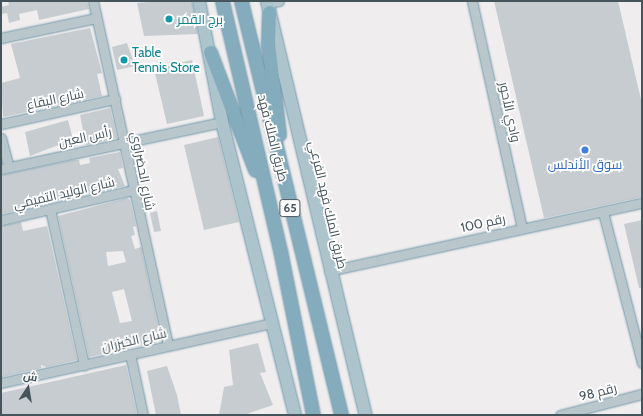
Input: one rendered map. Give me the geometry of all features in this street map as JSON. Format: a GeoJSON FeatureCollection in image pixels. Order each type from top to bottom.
{"type":"FeatureCollection","features":[{"type":"Feature","properties":{"kind":"highway","name":"طريق الملك فهد"},"geometry":{"type":"LineString","coordinates":[[222,1],[268,202],[313,415]]}},
{"type":"Feature","properties":{"kind":"highway","name":"طريق الملك فهد"},"geometry":{"type":"LineString","coordinates":[[240,1],[341,415]]}},
{"type":"Feature","properties":{"kind":"highway"},"geometry":{"type":"LineString","coordinates":[[270,4],[268,44],[280,142],[276,151]]}},
{"type":"Feature","properties":{"kind":"highway"},"geometry":{"type":"LineString","coordinates":[[210,52],[268,202]]}},
{"type":"Feature","properties":{"kind":"main road"},"geometry":{"type":"LineString","coordinates":[[199,1],[210,52],[222,122],[295,415]]}},
{"type":"Feature","properties":{"kind":"main road","name":"طريق الملك فهد الفرعي"},"geometry":{"type":"LineString","coordinates":[[270,4],[329,271],[366,415]]}},
{"type":"Feature","properties":{"kind":"street","name":"شارع الحضراوي"},"geometry":{"type":"LineString","coordinates":[[93,1],[168,345]]}},
{"type":"Feature","properties":{"kind":"street","name":"وادي الأحور"},"geometry":{"type":"LineString","coordinates":[[472,1],[522,228]]}},
{"type":"Feature","properties":{"kind":"street"},"geometry":{"type":"LineString","coordinates":[[1,38],[96,18]]}},
{"type":"Feature","properties":{"kind":"street","name":"شارع البقاع"},"geometry":{"type":"LineString","coordinates":[[1,124],[115,99]]}},
{"type":"Feature","properties":{"kind":"street","name":"رأس العين"},"geometry":{"type":"LineString","coordinates":[[5,168],[222,122]]}},
{"type":"Feature","properties":{"kind":"street"},"geometry":{"type":"LineString","coordinates":[[1,138],[5,168]]}},
{"type":"Feature","properties":{"kind":"street","name":"شارع الوليد التميمي"},"geometry":{"type":"LineString","coordinates":[[1,220],[133,190]]}},
{"type":"Feature","properties":{"kind":"street","name":"رقم 100"},"geometry":{"type":"LineString","coordinates":[[329,271],[642,203]]}},
{"type":"Feature","properties":{"kind":"street"},"geometry":{"type":"LineString","coordinates":[[50,210],[84,365]]}},
{"type":"Feature","properties":{"kind":"street"},"geometry":{"type":"LineString","coordinates":[[604,212],[642,363]]}},
{"type":"Feature","properties":{"kind":"street","name":"شارع الخيزران"},"geometry":{"type":"LineString","coordinates":[[1,383],[272,323]]}},
{"type":"Feature","properties":{"kind":"street"},"geometry":{"type":"LineString","coordinates":[[130,354],[143,415]]}},
{"type":"Feature","properties":{"kind":"street","name":"رقم 98"},"geometry":{"type":"LineString","coordinates":[[560,415],[642,394]]}},
{"type":"Feature","properties":{"kind":"building"},"geometry":{"type":"Polygon","coordinates":[[[8,1],[87,1],[89,9],[39,20],[37,10],[19,14],[20,20],[9,23],[7,13],[1,14],[1,7],[9,5],[8,1]]]}},
{"type":"Feature","properties":{"kind":"building","name":"برج القمر"},"geometry":{"type":"Polygon","coordinates":[[[158,1],[192,1],[198,34],[144,36],[137,3],[158,1]]]}},
{"type":"Feature","properties":{"kind":"building","name":"سوق الأندلس"},"geometry":{"type":"Polygon","coordinates":[[[494,1],[618,1],[642,104],[642,197],[544,218],[494,1]]]}},
{"type":"Feature","properties":{"kind":"building"},"geometry":{"type":"Polygon","coordinates":[[[90,28],[102,73],[97,74],[102,96],[3,117],[1,83],[20,78],[11,44],[90,28]]]}},
{"type":"Feature","properties":{"kind":"building","name":"Table Tennis Store"},"geometry":{"type":"Polygon","coordinates":[[[127,43],[135,66],[117,70],[112,47],[127,43]]]}},
{"type":"Feature","properties":{"kind":"building"},"geometry":{"type":"Polygon","coordinates":[[[192,60],[204,116],[167,124],[154,69],[192,60]]]}},
{"type":"Feature","properties":{"kind":"building"},"geometry":{"type":"Polygon","coordinates":[[[110,108],[117,138],[86,145],[80,115],[110,108]]]}},
{"type":"Feature","properties":{"kind":"building"},"geometry":{"type":"Polygon","coordinates":[[[68,120],[75,147],[62,149],[61,144],[30,156],[25,132],[68,120]]]}},
{"type":"Feature","properties":{"kind":"building"},"geometry":{"type":"Polygon","coordinates":[[[218,137],[239,222],[204,230],[184,145],[218,137]]]}},
{"type":"Feature","properties":{"kind":"building"},"geometry":{"type":"Polygon","coordinates":[[[120,152],[123,168],[118,169],[125,186],[1,214],[1,175],[74,160],[79,160],[80,165],[90,163],[89,158],[120,152]]]}},
{"type":"Feature","properties":{"kind":"building"},"geometry":{"type":"Polygon","coordinates":[[[127,198],[130,200],[136,226],[133,227],[135,235],[131,236],[135,249],[141,247],[161,341],[89,357],[58,216],[127,198]],[[123,251],[106,252],[108,266],[126,262],[123,251]],[[124,289],[112,292],[120,323],[132,321],[124,289]]]}},
{"type":"Feature","properties":{"kind":"building"},"geometry":{"type":"Polygon","coordinates":[[[157,211],[161,231],[154,232],[150,213],[157,211]]]}},
{"type":"Feature","properties":{"kind":"building"},"geometry":{"type":"Polygon","coordinates":[[[642,220],[642,288],[639,288],[624,224],[642,220]]]}},
{"type":"Feature","properties":{"kind":"building"},"geometry":{"type":"Polygon","coordinates":[[[21,222],[23,231],[47,226],[77,360],[47,367],[41,365],[41,368],[2,377],[1,226],[21,222]]]}},
{"type":"Feature","properties":{"kind":"building"},"geometry":{"type":"Polygon","coordinates":[[[258,343],[266,372],[260,373],[273,405],[244,415],[219,415],[224,387],[233,385],[229,350],[258,343]]]}},
{"type":"Feature","properties":{"kind":"building"},"geometry":{"type":"Polygon","coordinates":[[[126,365],[137,415],[1,415],[1,393],[126,365]]]}},
{"type":"Feature","properties":{"kind":"building"},"geometry":{"type":"Polygon","coordinates":[[[167,366],[177,395],[181,415],[156,415],[147,371],[167,366]]]}},
{"type":"Feature","properties":{"kind":"place","name":"برج القمر"},"geometry":{"type":"Point","coordinates":[169,19]}},
{"type":"Feature","properties":{"kind":"place","name":"Table Tennis Store"},"geometry":{"type":"Point","coordinates":[124,60]}},
{"type":"Feature","properties":{"kind":"place","name":"سوق الأندلس"},"geometry":{"type":"Point","coordinates":[585,150]}}]}
